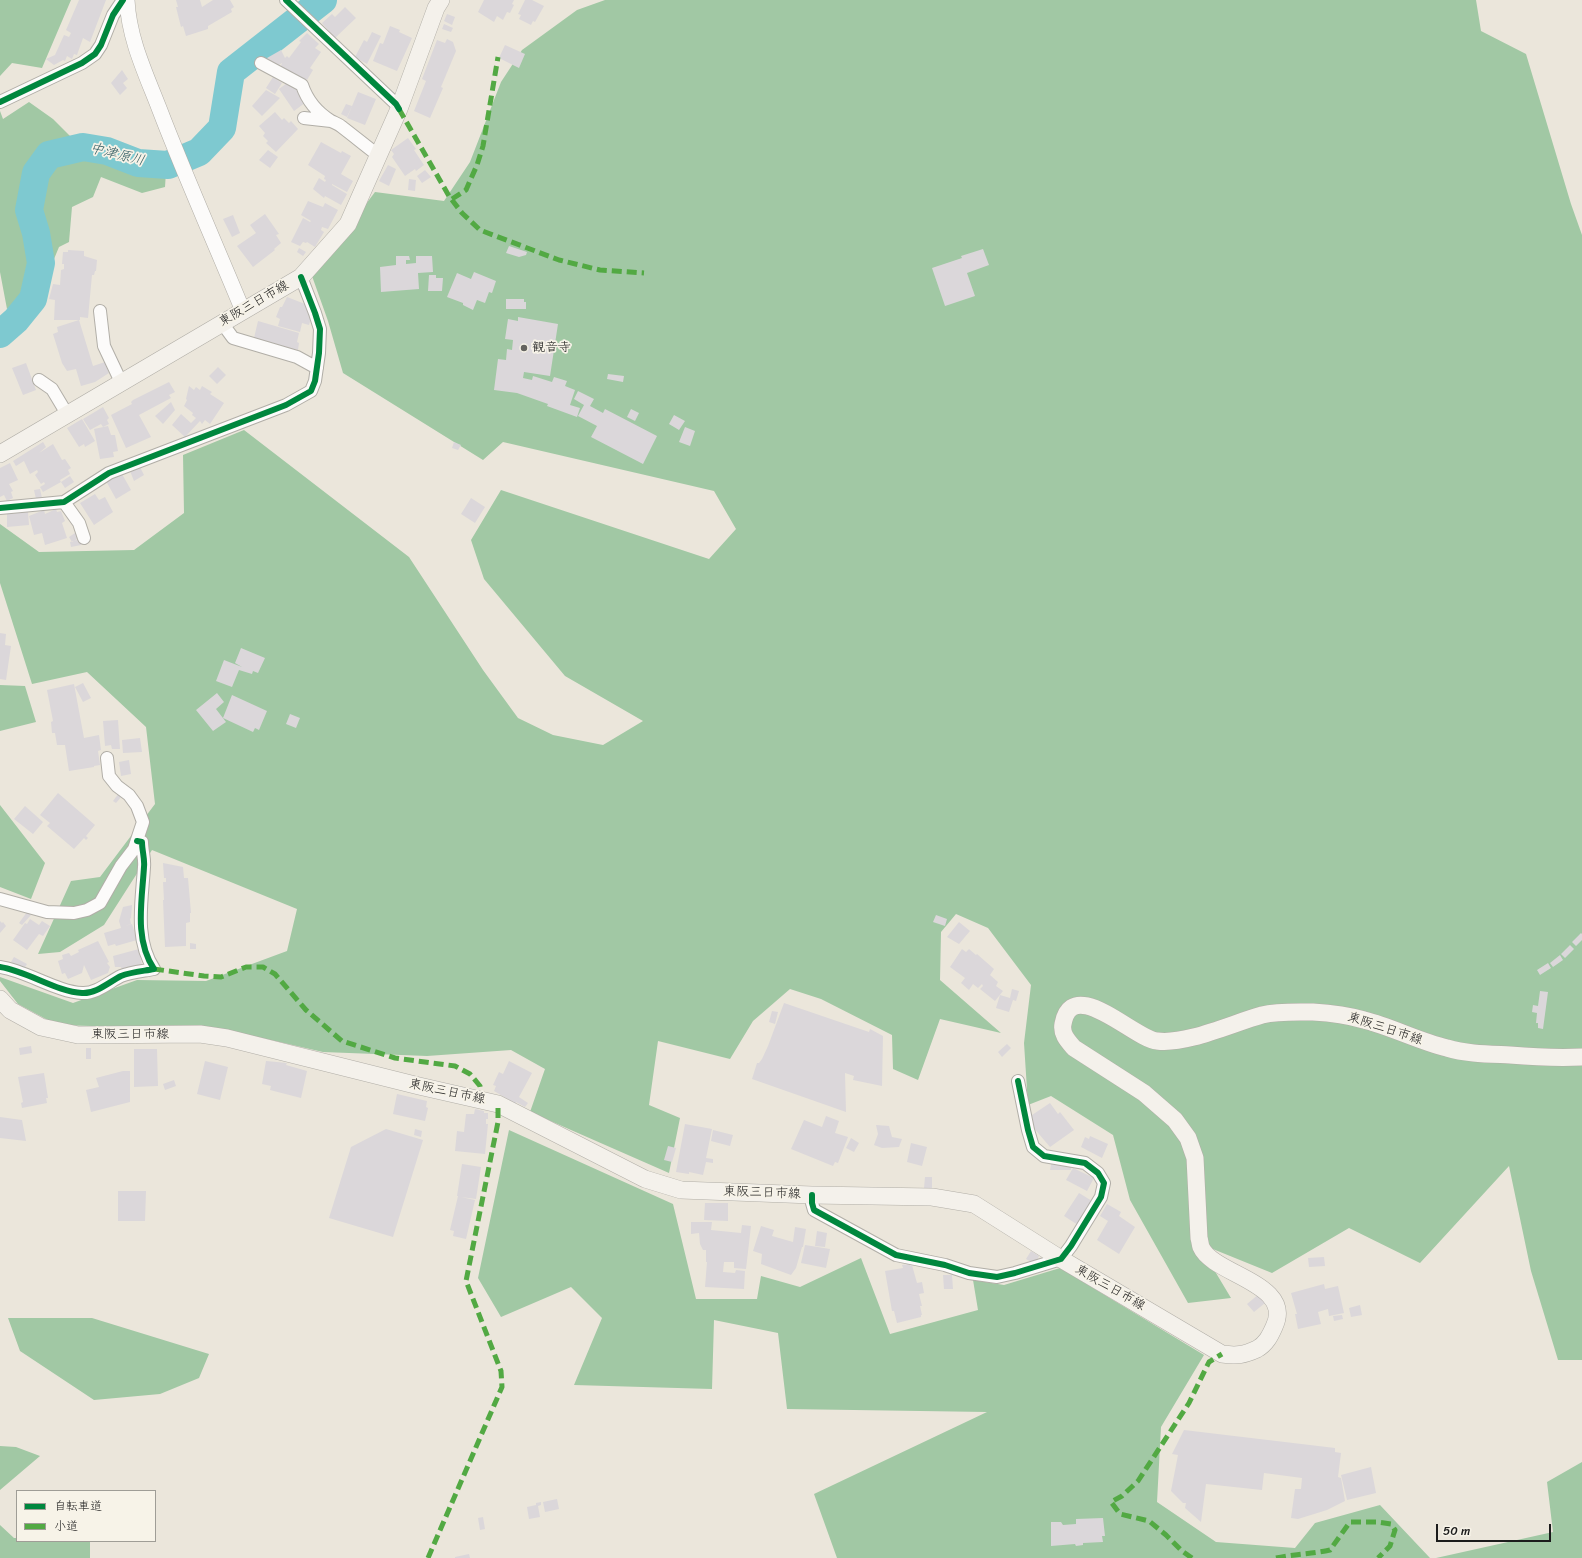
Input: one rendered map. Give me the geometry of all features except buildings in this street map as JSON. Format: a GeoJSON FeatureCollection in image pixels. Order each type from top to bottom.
{"type":"FeatureCollection","features":[{"type":"Feature","properties":{"kind":"main road","name":"東阪三日市線"},"geometry":{"type":"LineString","coordinates":[[0,454],[301,277],[348,224],[399,109],[436,8],[441,0]]}},
{"type":"Feature","properties":{"kind":"main road","name":"東阪三日市線"},"geometry":{"type":"LineString","coordinates":[[0,998],[10,1010],[41,1028],[78,1035],[200,1034],[227,1038],[419,1086],[498,1104],[645,1179],[682,1190],[812,1195],[932,1196],[974,1204],[1061,1259],[1222,1354],[1236,1356],[1250,1352],[1260,1347],[1268,1340],[1275,1324],[1277,1313],[1275,1302],[1261,1287],[1210,1257],[1202,1248],[1199,1238],[1195,1158],[1188,1138],[1175,1120],[1144,1092],[1074,1048],[1067,1040],[1063,1027],[1064,1017],[1069,1009],[1076,1005],[1084,1004],[1095,1008],[1119,1021],[1141,1036],[1157,1041],[1182,1040],[1269,1014],[1313,1012],[1343,1015],[1365,1020],[1447,1048],[1470,1052],[1557,1058],[1582,1057]]}},
{"type":"Feature","properties":{"kind":"street"},"geometry":{"type":"LineString","coordinates":[[0,102],[82,62],[95,54],[101,45],[113,15],[123,0]]}},
{"type":"Feature","properties":{"kind":"street"},"geometry":{"type":"LineString","coordinates":[[127,0],[128,18],[133,42],[169,136],[243,311]]}},
{"type":"Feature","properties":{"kind":"street"},"geometry":{"type":"LineString","coordinates":[[287,1],[396,104],[399,109]]}},
{"type":"Feature","properties":{"kind":"street"},"geometry":{"type":"LineString","coordinates":[[261,63],[302,85],[305,94],[319,111],[332,121],[341,125],[359,142],[379,156]]}},
{"type":"Feature","properties":{"kind":"street"},"geometry":{"type":"LineString","coordinates":[[304,118],[332,121]]}},
{"type":"Feature","properties":{"kind":"street"},"geometry":{"type":"LineString","coordinates":[[0,508],[64,502],[109,473],[286,405],[311,391],[316,381],[320,330],[301,277]]}},
{"type":"Feature","properties":{"kind":"street"},"geometry":{"type":"LineString","coordinates":[[100,311],[104,346],[121,382]]}},
{"type":"Feature","properties":{"kind":"street"},"geometry":{"type":"LineString","coordinates":[[222,323],[233,338],[297,358],[317,368]]}},
{"type":"Feature","properties":{"kind":"street"},"geometry":{"type":"LineString","coordinates":[[39,380],[52,389],[67,414]]}},
{"type":"Feature","properties":{"kind":"street"},"geometry":{"type":"LineString","coordinates":[[64,502],[79,523],[84,538]]}},
{"type":"Feature","properties":{"kind":"street"},"geometry":{"type":"LineString","coordinates":[[0,899],[47,912],[74,913],[87,910],[100,903],[121,866],[134,849],[143,822],[137,806],[129,795],[117,786],[109,776],[107,758]]}},
{"type":"Feature","properties":{"kind":"street"},"geometry":{"type":"LineString","coordinates":[[0,967],[30,975],[71,991],[83,993],[105,986],[122,976],[154,969],[146,958],[142,941],[140,903],[144,865],[142,842],[137,841]]}},
{"type":"Feature","properties":{"kind":"street"},"geometry":{"type":"LineString","coordinates":[[812,1195],[814,1210],[896,1255],[945,1265],[970,1273],[997,1277],[1014,1274],[1061,1259],[1071,1246],[1101,1197],[1104,1183],[1098,1173],[1085,1163],[1044,1156],[1033,1147],[1018,1081]]}},
{"type":"Feature","properties":{"kind":"green space"},"geometry":{"type":"Polygon","coordinates":[[[0,0],[71,0],[42,68],[12,63],[0,76],[0,0]]]}},
{"type":"Feature","properties":{"kind":"green space"},"geometry":{"type":"Polygon","coordinates":[[[605,0],[1476,0],[1481,31],[1526,54],[1571,204],[1582,235],[1582,1360],[1558,1360],[1531,1271],[1509,1166],[1420,1263],[1349,1228],[1272,1273],[1198,1243],[1231,1298],[1188,1303],[1130,1200],[1113,1135],[1051,1096],[1028,1105],[1024,1043],[1031,985],[988,928],[956,914],[941,932],[940,980],[1001,1033],[940,1019],[918,1080],[893,1069],[892,1035],[821,999],[790,989],[753,1021],[730,1059],[658,1041],[649,1105],[680,1118],[669,1173],[530,1112],[545,1069],[511,1050],[427,1056],[323,1052],[227,1030],[57,1025],[18,1004],[0,981],[0,977],[73,1003],[137,980],[206,981],[287,951],[297,909],[152,850],[104,925],[60,952],[38,954],[71,881],[100,877],[155,804],[146,727],[87,672],[32,684],[0,583],[0,524],[39,552],[134,550],[184,513],[183,455],[244,430],[409,557],[483,670],[518,718],[553,735],[603,745],[643,721],[565,676],[484,579],[471,540],[501,490],[709,559],[736,529],[714,491],[503,442],[483,460],[343,373],[328,321],[312,276],[375,192],[444,201],[470,162],[501,82],[522,50],[577,10],[605,0]]]}},
{"type":"Feature","properties":{"kind":"green space"},"geometry":{"type":"Polygon","coordinates":[[[29,102],[53,119],[73,139],[99,160],[166,172],[165,187],[142,193],[101,177],[93,197],[72,207],[69,242],[59,247],[54,259],[43,235],[24,245],[33,271],[29,294],[7,309],[0,272],[0,111],[3,119],[29,102]]]}},
{"type":"Feature","properties":{"kind":"green space"},"geometry":{"type":"Polygon","coordinates":[[[0,685],[25,686],[36,722],[0,731],[0,685]]]}},
{"type":"Feature","properties":{"kind":"green space"},"geometry":{"type":"Polygon","coordinates":[[[0,805],[45,863],[31,899],[0,887],[0,805]]]}},
{"type":"Feature","properties":{"kind":"green space"},"geometry":{"type":"Polygon","coordinates":[[[509,1130],[673,1204],[696,1299],[757,1299],[761,1276],[800,1287],[861,1258],[890,1334],[978,1310],[973,1280],[1004,1285],[1060,1268],[1204,1355],[1161,1427],[1157,1502],[1216,1542],[1295,1548],[1315,1523],[1380,1505],[1430,1558],[837,1558],[814,1494],[987,1412],[787,1409],[778,1333],[714,1320],[712,1389],[574,1385],[602,1318],[571,1287],[501,1317],[478,1278],[509,1130]]]}},
{"type":"Feature","properties":{"kind":"green space"},"geometry":{"type":"Polygon","coordinates":[[[8,1318],[92,1318],[209,1354],[199,1378],[160,1394],[94,1400],[20,1351],[8,1318]]]}},
{"type":"Feature","properties":{"kind":"green space"},"geometry":{"type":"Polygon","coordinates":[[[0,1446],[16,1447],[40,1456],[0,1490],[0,1446]]]}},
{"type":"Feature","properties":{"kind":"green space"},"geometry":{"type":"Polygon","coordinates":[[[1582,1462],[1582,1558],[1436,1558],[1553,1532],[1547,1482],[1582,1462]]]}},
{"type":"Feature","properties":{"kind":"green space"},"geometry":{"type":"Polygon","coordinates":[[[0,1525],[14,1538],[16,1538],[16,1542],[90,1542],[90,1558],[0,1558],[0,1525]]]}},
{"type":"Feature","properties":{"kind":"waterway","name":"中津原川"},"geometry":{"type":"LineString","coordinates":[[0,334],[16,320],[33,299],[41,263],[36,233],[29,210],[36,173],[49,155],[83,147],[107,151],[138,163],[168,165],[199,152],[222,128],[231,72],[323,0]]}},
{"type":"Feature","properties":{"kind":"marked path"},"geometry":{"type":"LineString","coordinates":[[452,199],[466,190],[477,165],[483,146],[498,57]]}},
{"type":"Feature","properties":{"kind":"marked path"},"geometry":{"type":"LineString","coordinates":[[399,109],[449,196],[462,213],[480,230],[559,260],[600,270],[644,273]]}},
{"type":"Feature","properties":{"kind":"marked path"},"geometry":{"type":"LineString","coordinates":[[154,969],[221,977],[246,967],[263,967],[275,974],[306,1010],[342,1041],[395,1058],[455,1066],[470,1074],[480,1086],[482,1099]]}},
{"type":"Feature","properties":{"kind":"marked path"},"geometry":{"type":"LineString","coordinates":[[428,1558],[502,1387],[501,1371],[466,1281],[498,1122],[498,1104]]}},
{"type":"Feature","properties":{"kind":"marked path"},"geometry":{"type":"LineString","coordinates":[[1192,1558],[1182,1551],[1149,1521],[1120,1514],[1111,1502],[1122,1496],[1138,1481],[1189,1403],[1209,1362],[1222,1354]]}},
{"type":"Feature","properties":{"kind":"marked path"},"geometry":{"type":"LineString","coordinates":[[1276,1558],[1330,1550],[1350,1522],[1377,1522],[1391,1524],[1395,1530],[1390,1546],[1378,1558]]}},
{"type":"Feature","properties":{"kind":"cycle path"},"geometry":{"type":"LineString","coordinates":[[0,102],[82,63],[95,54],[101,45],[113,15],[123,0]]}},
{"type":"Feature","properties":{"kind":"cycle path"},"geometry":{"type":"LineString","coordinates":[[286,0],[396,104],[399,109]]}},
{"type":"Feature","properties":{"kind":"cycle path"},"geometry":{"type":"LineString","coordinates":[[0,508],[64,502],[109,473],[286,405],[311,391],[315,381],[319,353],[320,329],[301,277]]}},
{"type":"Feature","properties":{"kind":"cycle path"},"geometry":{"type":"LineString","coordinates":[[0,967],[10,969],[62,989],[82,993],[97,990],[121,976],[154,969],[148,957],[142,933],[141,906],[144,861],[142,842],[137,841]]}},
{"type":"Feature","properties":{"kind":"cycle path"},"geometry":{"type":"LineString","coordinates":[[812,1195],[814,1210],[896,1255],[945,1265],[969,1273],[997,1277],[1061,1259],[1071,1246],[1101,1197],[1104,1183],[1098,1173],[1085,1163],[1044,1156],[1033,1147],[1018,1081]]}},
{"type":"Feature","properties":{"kind":"place","name":"観音寺"},"geometry":{"type":"Point","coordinates":[524,348]}}]}
